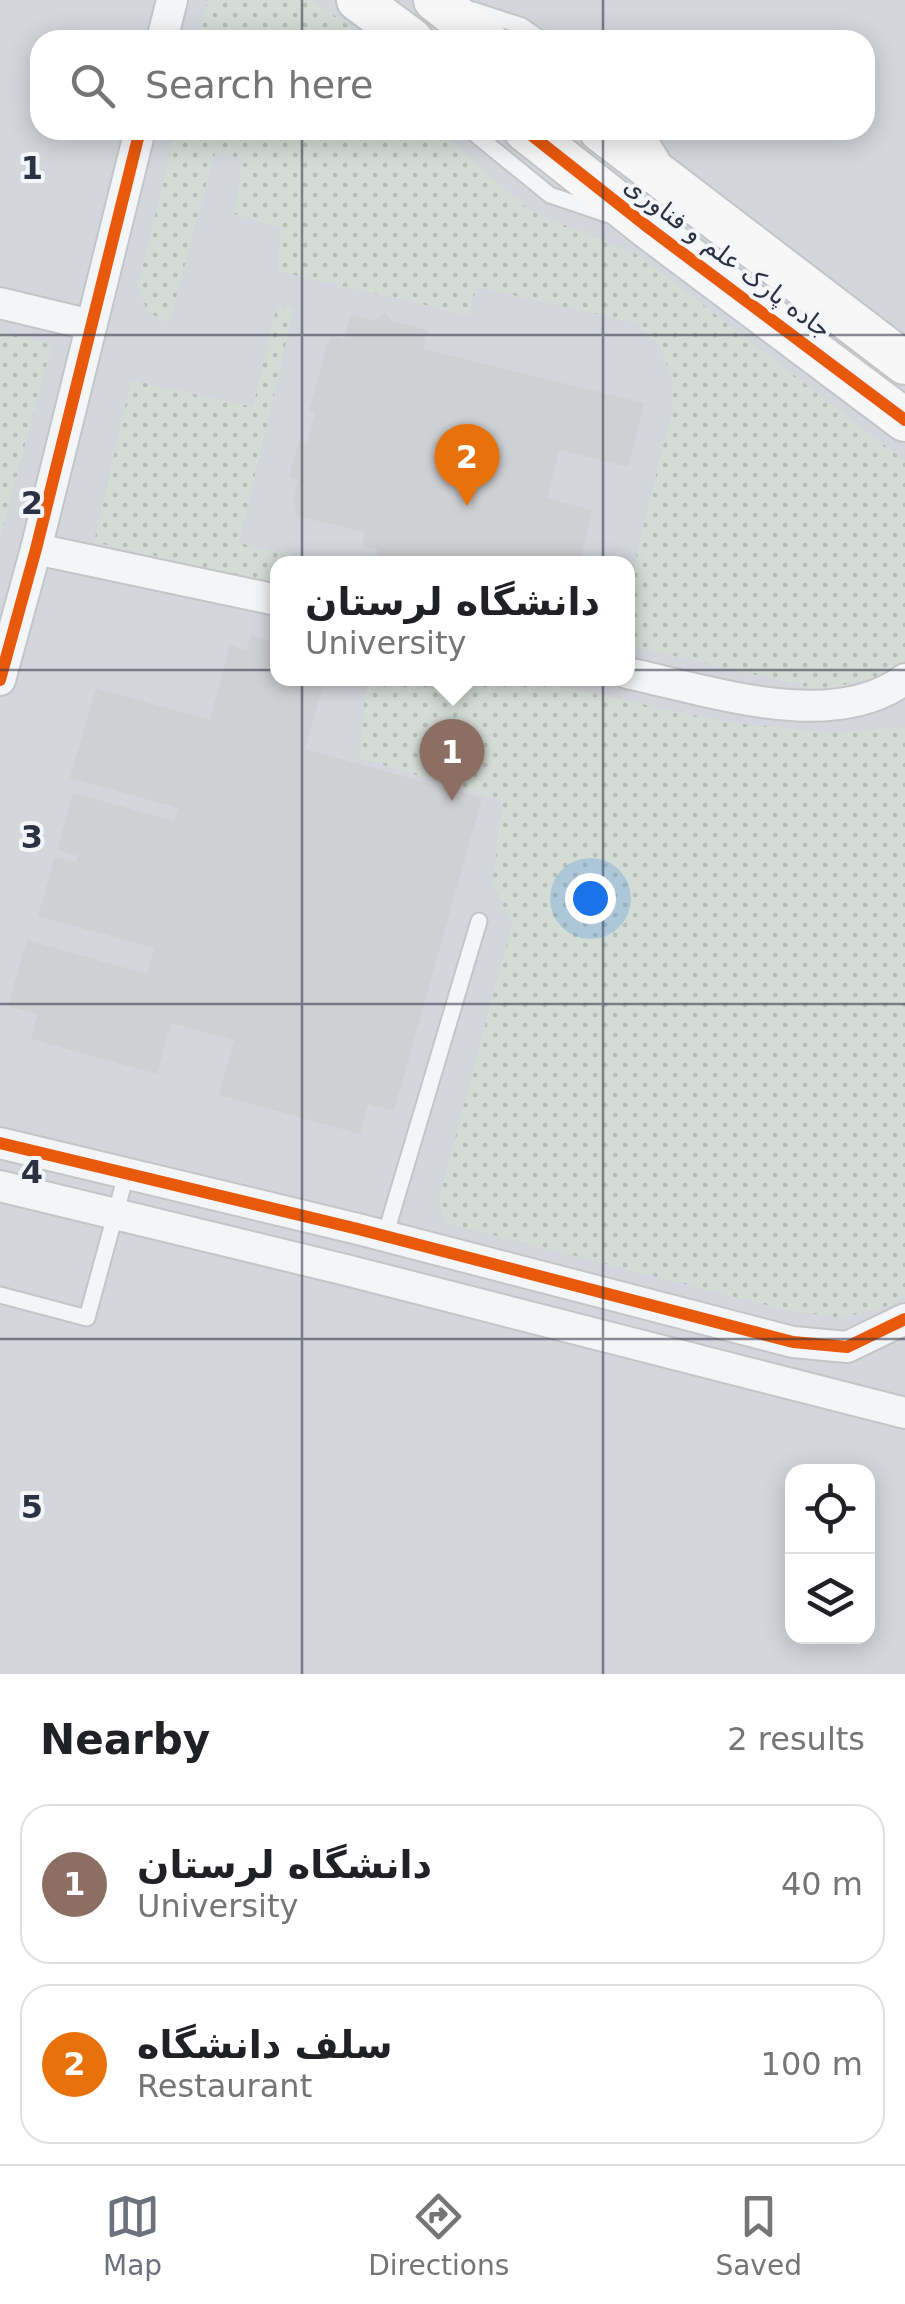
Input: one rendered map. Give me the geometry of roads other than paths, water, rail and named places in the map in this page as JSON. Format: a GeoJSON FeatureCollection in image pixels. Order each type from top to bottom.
{"type":"FeatureCollection","features":[{"type":"Feature","properties":{"kind":"street"},"geometry":{"type":"LineString","coordinates":[[164,30],[172,0]]}},
{"type":"Feature","properties":{"kind":"street"},"geometry":{"type":"LineString","coordinates":[[358,0],[398,30]]}},
{"type":"Feature","properties":{"kind":"street"},"geometry":{"type":"LineString","coordinates":[[438,0],[474,30]]}},
{"type":"Feature","properties":{"kind":"street"},"geometry":{"type":"LineString","coordinates":[[0,680],[137,140]]}},
{"type":"Feature","properties":{"kind":"street","name":"جاده پارک علم و فناوری"},"geometry":{"type":"LineString","coordinates":[[538,140],[905,420]]}},
{"type":"Feature","properties":{"kind":"street","name":"جاده پارک علم و فناوری"},"geometry":{"type":"LineString","coordinates":[[613,140],[905,364]]}},
{"type":"Feature","properties":{"kind":"street"},"geometry":{"type":"LineString","coordinates":[[0,302],[91,325]]}},
{"type":"Feature","properties":{"kind":"street"},"geometry":{"type":"LineString","coordinates":[[36,549],[270,599]]}},
{"type":"Feature","properties":{"kind":"street"},"geometry":{"type":"LineString","coordinates":[[635,675],[757,702],[816,705],[857,702],[905,679]]}},
{"type":"Feature","properties":{"kind":"street"},"geometry":{"type":"LineString","coordinates":[[0,1143],[386,1236],[793,1342],[847,1347],[905,1319]]}},
{"type":"Feature","properties":{"kind":"street"},"geometry":{"type":"LineString","coordinates":[[0,1186],[905,1412]]}},
{"type":"Feature","properties":{"kind":"street"},"geometry":{"type":"LineString","coordinates":[[376,1277],[386,1236]]}},
{"type":"Feature","properties":{"kind":"street"},"geometry":{"type":"LineString","coordinates":[[846,1397],[847,1347]]}},
{"type":"Feature","properties":{"kind":"lane"},"geometry":{"type":"LineString","coordinates":[[438,0],[528,30]]}},
{"type":"Feature","properties":{"kind":"lane"},"geometry":{"type":"LineString","coordinates":[[482,140],[550,195],[649,228]]}},
{"type":"Feature","properties":{"kind":"lane"},"geometry":{"type":"LineString","coordinates":[[650,140],[687,198]]}},
{"type":"Feature","properties":{"kind":"lane"},"geometry":{"type":"LineString","coordinates":[[386,1236],[479,921]]}},
{"type":"Feature","properties":{"kind":"lane"},"geometry":{"type":"LineString","coordinates":[[0,1295],[87,1318],[126,1175]]}},
{"type":"Feature","properties":{"kind":"place","name":"سلف دانشگاه"},"geometry":{"type":"Point","coordinates":[467,506]}},
{"type":"Feature","properties":{"kind":"place","name":"دانشگاه لرستان"},"geometry":{"type":"Point","coordinates":[452,801]}}]}
